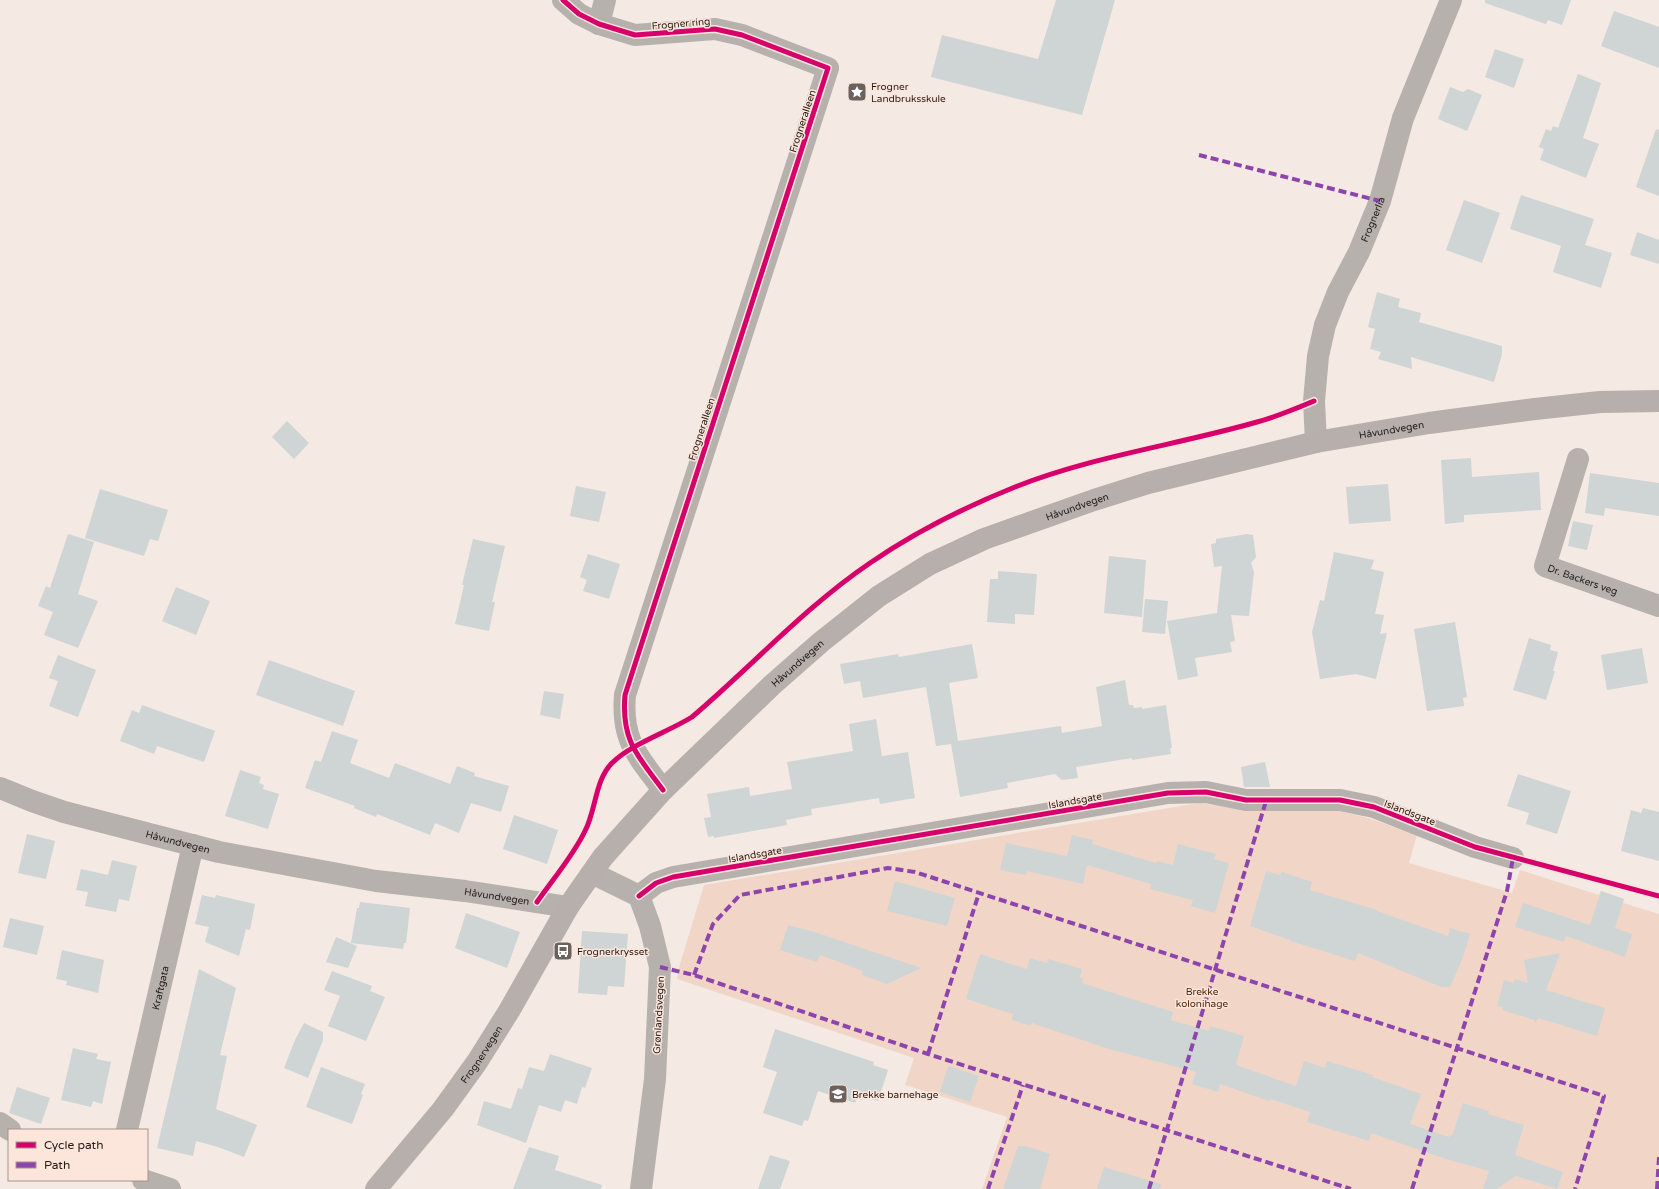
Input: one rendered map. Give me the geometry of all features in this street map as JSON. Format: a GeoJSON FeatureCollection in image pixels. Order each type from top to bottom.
{"type":"FeatureCollection","features":[{"type":"Feature","properties":{"kind":"main road","name":"Håvundvegen"},"geometry":{"type":"LineString","coordinates":[[568,907],[603,857],[664,790],[772,685],[821,642],[879,596],[930,564],[984,539],[1094,500],[1148,483],[1316,442],[1429,423],[1535,409],[1600,402],[1659,401]]}},
{"type":"Feature","properties":{"kind":"main road","name":"Frognervegen"},"geometry":{"type":"LineString","coordinates":[[376,1189],[443,1109],[477,1062],[510,1011],[568,907]]}},
{"type":"Feature","properties":{"kind":"street","name":"Frogner ring"},"geometry":{"type":"LineString","coordinates":[[562,0],[579,14],[599,24],[635,36],[715,29],[742,35],[828,68]]}},
{"type":"Feature","properties":{"kind":"street"},"geometry":{"type":"LineString","coordinates":[[599,24],[605,0]]}},
{"type":"Feature","properties":{"kind":"street","name":"Frognerlia"},"geometry":{"type":"LineString","coordinates":[[1316,442],[1314,401],[1318,356],[1325,325],[1338,292],[1359,252],[1380,201],[1404,118],[1451,0]]}},
{"type":"Feature","properties":{"kind":"street","name":"Frogneralleen"},"geometry":{"type":"LineString","coordinates":[[664,790],[632,748],[623,715],[625,695],[828,68]]}},
{"type":"Feature","properties":{"kind":"street","name":"Dr. Backers veg"},"geometry":{"type":"LineString","coordinates":[[1578,459],[1545,566],[1659,606]]}},
{"type":"Feature","properties":{"kind":"street","name":"Håvundvegen"},"geometry":{"type":"LineString","coordinates":[[0,788],[64,812],[193,845],[319,872],[376,881],[465,891],[568,907]]}},
{"type":"Feature","properties":{"kind":"street","name":"Islandsgate"},"geometry":{"type":"LineString","coordinates":[[639,896],[656,883],[672,877],[1168,793],[1206,792],[1252,800],[1340,800],[1374,807],[1475,847],[1513,858]]}},
{"type":"Feature","properties":{"kind":"street","name":"Kraftgata"},"geometry":{"type":"LineString","coordinates":[[127,1129],[193,845]]}},
{"type":"Feature","properties":{"kind":"street"},"geometry":{"type":"LineString","coordinates":[[592,872],[639,896]]}},
{"type":"Feature","properties":{"kind":"street","name":"Grønlandsvegen"},"geometry":{"type":"LineString","coordinates":[[639,896],[650,926],[660,966],[655,1079],[641,1189]]}},
{"type":"Feature","properties":{"kind":"street"},"geometry":{"type":"LineString","coordinates":[[0,1123],[9,1129]]}},
{"type":"Feature","properties":{"kind":"street"},"geometry":{"type":"LineString","coordinates":[[146,1181],[170,1189]]}},
{"type":"Feature","properties":{"kind":"green space","name":"Brekke kolonihage"},"geometry":{"type":"Polygon","coordinates":[[[1199,803],[1262,811],[1335,810],[1368,818],[1417,835],[1409,863],[1512,893],[1520,870],[1599,895],[1601,891],[1624,899],[1623,903],[1659,914],[1659,1189],[982,1189],[1007,1117],[905,1085],[914,1058],[677,979],[680,964],[704,885],[1199,803]]]}},
{"type":"Feature","properties":{"kind":"building"},"geometry":{"type":"Polygon","coordinates":[[[1056,0],[1115,0],[1082,115],[931,77],[942,35],[1038,59],[1056,0]]]}},
{"type":"Feature","properties":{"kind":"building"},"geometry":{"type":"Polygon","coordinates":[[[1485,0],[1571,0],[1562,25],[1548,20],[1546,24],[1485,3],[1485,0]]]}},
{"type":"Feature","properties":{"kind":"building"},"geometry":{"type":"Polygon","coordinates":[[[1614,11],[1659,27],[1659,68],[1601,46],[1614,11]]]}},
{"type":"Feature","properties":{"kind":"building"},"geometry":{"type":"Polygon","coordinates":[[[1495,49],[1524,59],[1514,88],[1485,77],[1495,49]]]}},
{"type":"Feature","properties":{"kind":"building"},"geometry":{"type":"Polygon","coordinates":[[[1578,74],[1601,83],[1583,138],[1599,144],[1586,178],[1540,160],[1544,149],[1539,147],[1546,129],[1551,131],[1553,126],[1558,128],[1578,74]]]}},
{"type":"Feature","properties":{"kind":"building"},"geometry":{"type":"Polygon","coordinates":[[[1450,87],[1463,92],[1468,89],[1482,95],[1467,131],[1438,119],[1450,87]]]}},
{"type":"Feature","properties":{"kind":"building"},"geometry":{"type":"Polygon","coordinates":[[[1656,129],[1659,130],[1659,196],[1636,187],[1656,129]]]}},
{"type":"Feature","properties":{"kind":"building"},"geometry":{"type":"Polygon","coordinates":[[[1521,195],[1594,219],[1585,245],[1612,253],[1601,288],[1553,272],[1561,246],[1510,229],[1521,195]]]}},
{"type":"Feature","properties":{"kind":"building"},"geometry":{"type":"Polygon","coordinates":[[[1464,200],[1500,213],[1482,263],[1446,250],[1464,200]]]}},
{"type":"Feature","properties":{"kind":"building"},"geometry":{"type":"Polygon","coordinates":[[[1637,232],[1659,240],[1659,264],[1630,255],[1637,232]]]}},
{"type":"Feature","properties":{"kind":"building"},"geometry":{"type":"Polygon","coordinates":[[[1377,292],[1400,299],[1398,307],[1421,313],[1419,322],[1502,346],[1502,354],[1494,382],[1411,357],[1412,369],[1378,359],[1381,352],[1370,349],[1375,329],[1368,327],[1377,292]]]}},
{"type":"Feature","properties":{"kind":"building"},"geometry":{"type":"Polygon","coordinates":[[[287,421],[309,443],[294,459],[272,437],[287,421]]]}},
{"type":"Feature","properties":{"kind":"building"},"geometry":{"type":"Polygon","coordinates":[[[1471,458],[1472,477],[1539,472],[1541,510],[1464,515],[1464,522],[1445,524],[1441,460],[1471,458]]]}},
{"type":"Feature","properties":{"kind":"building"},"geometry":{"type":"Polygon","coordinates":[[[1590,473],[1659,483],[1659,516],[1605,508],[1604,516],[1585,513],[1590,473]]]}},
{"type":"Feature","properties":{"kind":"building"},"geometry":{"type":"Polygon","coordinates":[[[1388,484],[1391,521],[1349,524],[1346,487],[1388,484]]]}},
{"type":"Feature","properties":{"kind":"building"},"geometry":{"type":"Polygon","coordinates":[[[576,486],[606,492],[599,522],[570,516],[576,486]]]}},
{"type":"Feature","properties":{"kind":"building"},"geometry":{"type":"Polygon","coordinates":[[[100,489],[168,510],[158,541],[150,539],[144,556],[85,538],[100,489]]]}},
{"type":"Feature","properties":{"kind":"building"},"geometry":{"type":"Polygon","coordinates":[[[1573,521],[1593,525],[1587,550],[1568,546],[1573,521]]]}},
{"type":"Feature","properties":{"kind":"building"},"geometry":{"type":"Polygon","coordinates":[[[68,534],[94,542],[78,594],[98,601],[78,648],[44,635],[53,612],[38,606],[46,586],[50,588],[68,534]]]}},
{"type":"Feature","properties":{"kind":"building"},"geometry":{"type":"Polygon","coordinates":[[[1247,534],[1253,535],[1256,557],[1251,563],[1254,572],[1249,616],[1231,615],[1235,641],[1230,642],[1232,652],[1195,658],[1198,676],[1178,680],[1167,621],[1217,613],[1222,566],[1214,567],[1211,544],[1216,543],[1216,539],[1247,534]]]}},
{"type":"Feature","properties":{"kind":"building"},"geometry":{"type":"Polygon","coordinates":[[[473,539],[505,546],[492,602],[495,602],[489,631],[455,624],[464,585],[462,585],[473,539]]]}},
{"type":"Feature","properties":{"kind":"building"},"geometry":{"type":"Polygon","coordinates":[[[1334,552],[1374,560],[1371,569],[1384,572],[1375,614],[1384,615],[1380,634],[1387,633],[1376,679],[1356,674],[1320,679],[1312,632],[1320,600],[1324,601],[1334,552]]]}},
{"type":"Feature","properties":{"kind":"building"},"geometry":{"type":"Polygon","coordinates":[[[588,554],[620,564],[609,599],[583,591],[587,580],[580,577],[588,554]]]}},
{"type":"Feature","properties":{"kind":"building"},"geometry":{"type":"Polygon","coordinates":[[[1109,556],[1146,560],[1142,617],[1104,613],[1109,556]]]}},
{"type":"Feature","properties":{"kind":"building"},"geometry":{"type":"Polygon","coordinates":[[[998,571],[1037,574],[1034,615],[1015,614],[1015,624],[987,622],[990,579],[998,579],[998,571]]]}},
{"type":"Feature","properties":{"kind":"building"},"geometry":{"type":"Polygon","coordinates":[[[176,587],[210,601],[196,635],[162,621],[176,587]]]}},
{"type":"Feature","properties":{"kind":"building"},"geometry":{"type":"Polygon","coordinates":[[[1145,599],[1168,601],[1165,634],[1142,632],[1145,599]]]}},
{"type":"Feature","properties":{"kind":"building"},"geometry":{"type":"Polygon","coordinates":[[[1455,622],[1467,697],[1463,698],[1464,706],[1427,711],[1414,629],[1455,622]]]}},
{"type":"Feature","properties":{"kind":"building"},"geometry":{"type":"Polygon","coordinates":[[[1529,638],[1551,645],[1550,650],[1558,652],[1553,671],[1555,671],[1546,700],[1513,690],[1529,638]]]}},
{"type":"Feature","properties":{"kind":"building"},"geometry":{"type":"Polygon","coordinates":[[[972,644],[978,678],[949,683],[958,741],[1061,726],[1062,733],[1102,726],[1096,687],[1125,680],[1129,705],[1133,705],[1134,708],[1142,707],[1142,709],[1166,705],[1172,748],[1170,748],[1171,754],[1132,760],[1132,758],[1076,767],[1078,778],[1062,780],[1055,774],[1007,783],[1008,788],[960,797],[951,744],[936,746],[926,687],[863,698],[860,681],[844,684],[840,664],[898,654],[899,657],[972,644]]]}},
{"type":"Feature","properties":{"kind":"building"},"geometry":{"type":"Polygon","coordinates":[[[1642,648],[1648,683],[1607,690],[1601,655],[1642,648]]]}},
{"type":"Feature","properties":{"kind":"building"},"geometry":{"type":"Polygon","coordinates":[[[58,655],[96,670],[78,717],[49,706],[58,681],[49,678],[58,655]]]}},
{"type":"Feature","properties":{"kind":"building"},"geometry":{"type":"Polygon","coordinates":[[[269,660],[355,691],[343,726],[256,695],[269,660]]]}},
{"type":"Feature","properties":{"kind":"building"},"geometry":{"type":"Polygon","coordinates":[[[544,691],[564,694],[560,719],[540,715],[544,691]]]}},
{"type":"Feature","properties":{"kind":"building"},"geometry":{"type":"Polygon","coordinates":[[[142,705],[215,731],[204,762],[157,746],[154,754],[120,741],[132,710],[139,713],[142,705]]]}},
{"type":"Feature","properties":{"kind":"building"},"geometry":{"type":"Polygon","coordinates":[[[876,719],[882,756],[908,752],[915,798],[880,804],[879,798],[811,809],[812,815],[786,820],[787,825],[714,838],[714,836],[708,837],[704,818],[711,817],[707,794],[749,787],[750,796],[792,789],[787,762],[853,751],[849,724],[876,719]]]}},
{"type":"Feature","properties":{"kind":"building"},"geometry":{"type":"Polygon","coordinates":[[[332,731],[358,740],[350,763],[389,778],[395,763],[450,784],[457,766],[475,773],[474,776],[509,786],[501,812],[471,803],[459,833],[435,823],[430,835],[377,814],[376,817],[354,808],[355,806],[305,788],[315,760],[321,762],[332,731]]]}},
{"type":"Feature","properties":{"kind":"building"},"geometry":{"type":"Polygon","coordinates":[[[1265,762],[1270,787],[1244,787],[1241,767],[1265,762]]]}},
{"type":"Feature","properties":{"kind":"building"},"geometry":{"type":"Polygon","coordinates":[[[240,770],[261,777],[259,783],[264,785],[263,789],[279,794],[268,829],[225,816],[240,770]]]}},
{"type":"Feature","properties":{"kind":"building"},"geometry":{"type":"Polygon","coordinates":[[[1518,774],[1571,791],[1557,834],[1526,824],[1529,813],[1507,806],[1518,774]]]}},
{"type":"Feature","properties":{"kind":"building"},"geometry":{"type":"Polygon","coordinates":[[[1643,808],[1659,812],[1659,861],[1621,851],[1631,810],[1641,813],[1643,808]]]}},
{"type":"Feature","properties":{"kind":"building"},"geometry":{"type":"Polygon","coordinates":[[[514,815],[558,830],[547,864],[503,849],[514,815]]]}},
{"type":"Feature","properties":{"kind":"building"},"geometry":{"type":"Polygon","coordinates":[[[27,834],[55,841],[46,879],[18,873],[27,834]]]}},
{"type":"Feature","properties":{"kind":"building"},"geometry":{"type":"Polygon","coordinates":[[[1072,835],[1093,840],[1092,844],[1156,863],[1157,861],[1173,865],[1178,844],[1216,854],[1214,859],[1229,863],[1215,913],[1191,906],[1193,900],[1150,889],[1151,884],[1087,865],[1083,884],[1027,871],[1026,875],[1000,870],[1006,843],[1067,856],[1072,835]]]}},
{"type":"Feature","properties":{"kind":"building"},"geometry":{"type":"Polygon","coordinates":[[[112,860],[137,866],[129,901],[119,899],[116,912],[85,906],[88,892],[76,890],[81,869],[108,875],[112,860]]]}},
{"type":"Feature","properties":{"kind":"building"},"geometry":{"type":"Polygon","coordinates":[[[1266,871],[1280,875],[1282,872],[1312,882],[1310,890],[1377,910],[1448,936],[1450,928],[1470,934],[1462,960],[1450,987],[1441,987],[1358,953],[1355,961],[1290,941],[1250,926],[1266,871]]]}},
{"type":"Feature","properties":{"kind":"building"},"geometry":{"type":"Polygon","coordinates":[[[895,881],[955,898],[947,926],[887,911],[895,881]]]}},
{"type":"Feature","properties":{"kind":"building"},"geometry":{"type":"Polygon","coordinates":[[[1601,891],[1624,899],[1615,928],[1632,934],[1625,957],[1566,936],[1564,942],[1515,927],[1523,903],[1590,925],[1601,891]]]}},
{"type":"Feature","properties":{"kind":"building"},"geometry":{"type":"Polygon","coordinates":[[[202,895],[215,898],[216,895],[255,904],[250,930],[246,929],[239,956],[205,942],[209,927],[195,924],[202,895]]]}},
{"type":"Feature","properties":{"kind":"building"},"geometry":{"type":"Polygon","coordinates":[[[360,902],[410,908],[406,943],[404,943],[403,949],[351,943],[357,908],[359,908],[360,902]]]}},
{"type":"Feature","properties":{"kind":"building"},"geometry":{"type":"Polygon","coordinates":[[[466,913],[520,932],[507,968],[455,948],[466,913]]]}},
{"type":"Feature","properties":{"kind":"building"},"geometry":{"type":"Polygon","coordinates":[[[10,918],[44,926],[37,955],[3,947],[10,918]]]}},
{"type":"Feature","properties":{"kind":"building"},"geometry":{"type":"Polygon","coordinates":[[[788,925],[818,933],[921,968],[887,984],[862,975],[863,971],[820,955],[817,962],[780,950],[788,925]]]}},
{"type":"Feature","properties":{"kind":"building"},"geometry":{"type":"Polygon","coordinates":[[[582,931],[628,934],[624,987],[608,986],[607,995],[578,993],[582,931]]]}},
{"type":"Feature","properties":{"kind":"building"},"geometry":{"type":"Polygon","coordinates":[[[336,937],[357,946],[348,968],[326,962],[336,937]]]}},
{"type":"Feature","properties":{"kind":"building"},"geometry":{"type":"Polygon","coordinates":[[[62,950],[104,960],[98,993],[66,985],[67,981],[56,979],[62,950]]]}},
{"type":"Feature","properties":{"kind":"building"},"geometry":{"type":"Polygon","coordinates":[[[1560,953],[1546,990],[1605,1008],[1597,1036],[1538,1018],[1535,1023],[1534,1020],[1502,1010],[1503,1007],[1497,1006],[1504,980],[1513,983],[1515,979],[1528,983],[1524,960],[1560,953]]]}},
{"type":"Feature","properties":{"kind":"building"},"geometry":{"type":"Polygon","coordinates":[[[980,954],[1027,969],[1030,958],[1047,963],[1048,959],[1082,969],[1080,977],[1083,979],[1082,983],[1173,1012],[1171,1020],[1209,1031],[1210,1026],[1244,1036],[1236,1065],[1296,1086],[1304,1061],[1325,1068],[1327,1061],[1373,1075],[1372,1077],[1421,1094],[1410,1124],[1449,1137],[1450,1135],[1452,1136],[1463,1103],[1489,1111],[1488,1114],[1524,1125],[1515,1155],[1563,1172],[1557,1189],[1516,1176],[1496,1189],[1483,1189],[1489,1171],[1443,1158],[1371,1133],[1369,1141],[1307,1122],[1310,1112],[1270,1099],[1269,1101],[1220,1084],[1218,1092],[1192,1084],[1196,1072],[1109,1049],[1032,1023],[1031,1026],[1012,1020],[1013,1014],[966,999],[980,954]]]}},
{"type":"Feature","properties":{"kind":"building"},"geometry":{"type":"Polygon","coordinates":[[[199,969],[236,988],[220,1055],[227,1056],[216,1109],[257,1125],[244,1157],[218,1147],[196,1141],[193,1156],[157,1148],[199,969]]]}},
{"type":"Feature","properties":{"kind":"building"},"geometry":{"type":"Polygon","coordinates":[[[332,971],[372,986],[370,991],[385,997],[366,1041],[328,1026],[340,996],[324,990],[332,971]]]}},
{"type":"Feature","properties":{"kind":"building"},"geometry":{"type":"Polygon","coordinates":[[[304,1023],[323,1032],[323,1040],[308,1078],[284,1068],[295,1040],[304,1023]]]}},
{"type":"Feature","properties":{"kind":"building"},"geometry":{"type":"Polygon","coordinates":[[[775,1029],[874,1062],[873,1065],[888,1070],[878,1101],[863,1097],[862,1100],[857,1098],[855,1103],[818,1091],[808,1121],[804,1120],[802,1126],[763,1113],[777,1072],[763,1067],[775,1029]]]}},
{"type":"Feature","properties":{"kind":"building"},"geometry":{"type":"Polygon","coordinates":[[[73,1048],[98,1054],[96,1059],[111,1062],[102,1104],[93,1101],[91,1107],[61,1100],[73,1048]]]}},
{"type":"Feature","properties":{"kind":"building"},"geometry":{"type":"Polygon","coordinates":[[[550,1054],[592,1068],[585,1088],[582,1087],[577,1104],[565,1100],[561,1112],[539,1105],[526,1143],[477,1125],[484,1101],[511,1109],[518,1088],[522,1089],[529,1067],[544,1071],[550,1054]]]}},
{"type":"Feature","properties":{"kind":"building"},"geometry":{"type":"Polygon","coordinates":[[[948,1066],[979,1076],[970,1102],[940,1092],[948,1066]]]}},
{"type":"Feature","properties":{"kind":"building"},"geometry":{"type":"Polygon","coordinates":[[[321,1067],[365,1084],[361,1094],[363,1095],[352,1124],[306,1107],[321,1067]]]}},
{"type":"Feature","properties":{"kind":"building"},"geometry":{"type":"Polygon","coordinates":[[[17,1087],[50,1098],[41,1124],[9,1113],[17,1087]]]}},
{"type":"Feature","properties":{"kind":"building"},"geometry":{"type":"Polygon","coordinates":[[[1018,1146],[1026,1146],[1050,1154],[1040,1189],[1003,1189],[1018,1146]]]}},
{"type":"Feature","properties":{"kind":"building"},"geometry":{"type":"Polygon","coordinates":[[[529,1147],[559,1156],[555,1170],[602,1185],[601,1189],[513,1189],[529,1147]]]}},
{"type":"Feature","properties":{"kind":"building"},"geometry":{"type":"Polygon","coordinates":[[[770,1155],[790,1161],[780,1189],[758,1189],[770,1155]]]}},
{"type":"Feature","properties":{"kind":"building"},"geometry":{"type":"Polygon","coordinates":[[[1104,1167],[1161,1184],[1160,1189],[1097,1189],[1104,1167]]]}},
{"type":"Feature","properties":{"kind":"marked path"},"geometry":{"type":"LineString","coordinates":[[1199,155],[1380,201]]}},
{"type":"Feature","properties":{"kind":"marked path"},"geometry":{"type":"LineString","coordinates":[[1149,1189],[1266,801]]}},
{"type":"Feature","properties":{"kind":"marked path"},"geometry":{"type":"LineString","coordinates":[[1412,1189],[1507,891],[1513,858]]}},
{"type":"Feature","properties":{"kind":"marked path"},"geometry":{"type":"LineString","coordinates":[[694,975],[713,924],[740,895],[888,868],[915,872],[1604,1096],[1575,1189]]}},
{"type":"Feature","properties":{"kind":"marked path"},"geometry":{"type":"LineString","coordinates":[[928,1054],[979,893]]}},
{"type":"Feature","properties":{"kind":"marked path"},"geometry":{"type":"LineString","coordinates":[[660,967],[694,975],[928,1054],[1351,1189]]}},
{"type":"Feature","properties":{"kind":"marked path"},"geometry":{"type":"LineString","coordinates":[[988,1189],[1023,1085]]}},
{"type":"Feature","properties":{"kind":"marked path"},"geometry":{"type":"LineString","coordinates":[[1657,1189],[1659,1157]]}},
{"type":"Feature","properties":{"kind":"cycle path"},"geometry":{"type":"LineString","coordinates":[[563,0],[579,14],[599,24],[635,35],[715,29],[742,35],[828,68],[625,695],[624,711],[626,724],[633,747],[663,790]]}},
{"type":"Feature","properties":{"kind":"cycle path"},"geometry":{"type":"LineString","coordinates":[[537,902],[569,858],[585,831],[589,823],[602,778],[612,763],[639,744],[692,717],[823,599],[846,580],[887,552],[922,531],[959,512],[1015,487],[1045,476],[1105,459],[1257,422],[1314,401]]}},
{"type":"Feature","properties":{"kind":"cycle path"},"geometry":{"type":"LineString","coordinates":[[639,896],[656,883],[673,877],[1168,793],[1206,792],[1246,800],[1340,800],[1374,807],[1475,847],[1659,896]]}},
{"type":"Feature","properties":{"kind":"place","name":"Frogner Landbruksskule"},"geometry":{"type":"Point","coordinates":[857,92]}},
{"type":"Feature","properties":{"kind":"place","name":"Frognerkrysset"},"geometry":{"type":"Point","coordinates":[563,951]}},
{"type":"Feature","properties":{"kind":"place","name":"Brekke barnehage"},"geometry":{"type":"Point","coordinates":[838,1094]}}]}
